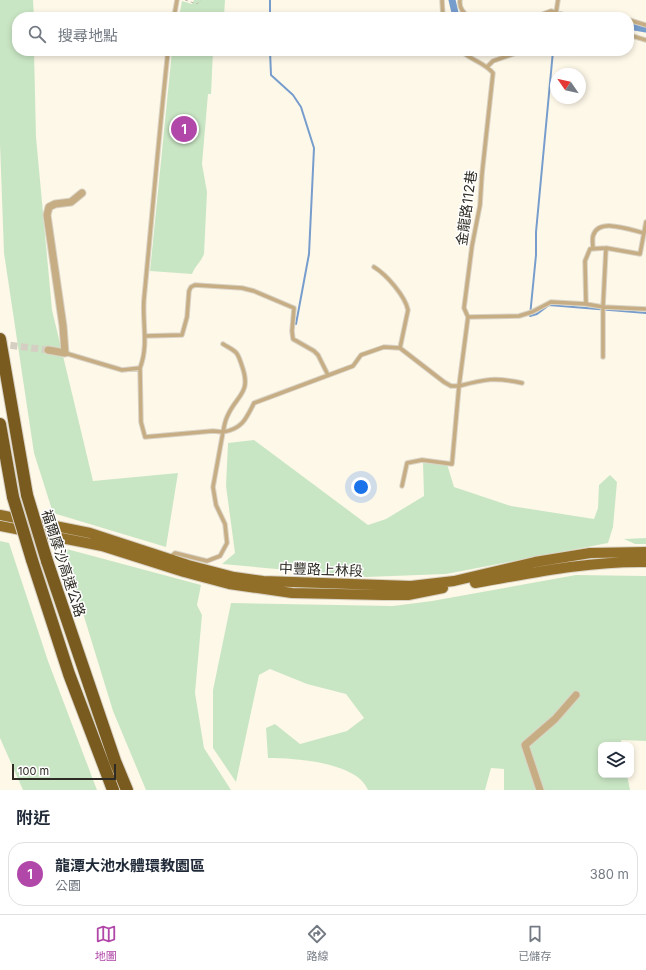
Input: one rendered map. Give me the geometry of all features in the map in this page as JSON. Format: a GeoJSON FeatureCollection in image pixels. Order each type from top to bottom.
{"type":"FeatureCollection","features":[{"type":"Feature","properties":{"kind":"highway","name":"福爾摩沙高速公路"},"geometry":{"type":"LineString","coordinates":[[0,339],[27,495],[47,561],[115,762],[127,790]]}},
{"type":"Feature","properties":{"kind":"highway","name":"福爾摩沙高速公路"},"geometry":{"type":"LineString","coordinates":[[0,424],[13,497],[32,560],[69,674],[112,790]]}},
{"type":"Feature","properties":{"kind":"main road","name":"中豐路上林段"},"geometry":{"type":"LineString","coordinates":[[0,515],[90,533],[229,584],[292,593],[401,595],[594,563],[646,562]]}},
{"type":"Feature","properties":{"kind":"main road","name":"中豐路上林段"},"geometry":{"type":"LineString","coordinates":[[0,526],[102,546],[234,577],[263,581],[411,586],[454,581],[535,562],[590,553],[646,552]]}},
{"type":"Feature","properties":{"kind":"street"},"geometry":{"type":"LineString","coordinates":[[48,350],[65,353],[63,326],[47,215],[49,207],[55,204],[71,202],[82,193]]}},
{"type":"Feature","properties":{"kind":"street"},"geometry":{"type":"LineString","coordinates":[[540,790],[525,745],[555,719],[576,695]]}},
{"type":"Feature","properties":{"kind":"lane"},"geometry":{"type":"LineString","coordinates":[[175,12],[177,0]]}},
{"type":"Feature","properties":{"kind":"lane"},"geometry":{"type":"LineString","coordinates":[[442,0],[442,12]]}},
{"type":"Feature","properties":{"kind":"lane"},"geometry":{"type":"LineString","coordinates":[[460,0],[459,4],[463,12]]}},
{"type":"Feature","properties":{"kind":"lane"},"geometry":{"type":"LineString","coordinates":[[556,12],[558,0]]}},
{"type":"Feature","properties":{"kind":"lane"},"geometry":{"type":"LineString","coordinates":[[634,21],[646,25]]}},
{"type":"Feature","properties":{"kind":"lane"},"geometry":{"type":"LineString","coordinates":[[634,36],[646,40]]}},
{"type":"Feature","properties":{"kind":"lane"},"geometry":{"type":"LineString","coordinates":[[167,56],[143,313],[146,336],[143,360],[140,368],[141,422],[145,437],[234,430],[246,420],[254,403],[353,366],[361,355],[384,347],[400,348],[451,386],[459,386],[485,379],[504,379],[522,383]]}},
{"type":"Feature","properties":{"kind":"lane"},"geometry":{"type":"LineString","coordinates":[[467,56],[472,60],[488,66],[493,61],[508,56]]}},
{"type":"Feature","properties":{"kind":"lane","name":"金龍路112巷"},"geometry":{"type":"LineString","coordinates":[[402,486],[407,463],[422,460],[452,464],[459,386],[468,317],[464,308],[472,246],[480,205],[493,73],[488,66]]}},
{"type":"Feature","properties":{"kind":"lane"},"geometry":{"type":"LineString","coordinates":[[586,304],[585,261],[590,249],[606,248],[640,254],[646,222]]}},
{"type":"Feature","properties":{"kind":"lane"},"geometry":{"type":"LineString","coordinates":[[593,249],[593,236],[596,230],[606,225],[644,233]]}},
{"type":"Feature","properties":{"kind":"lane"},"geometry":{"type":"LineString","coordinates":[[603,357],[603,307],[606,248]]}},
{"type":"Feature","properties":{"kind":"lane"},"geometry":{"type":"LineString","coordinates":[[374,268],[380,271],[393,284],[407,306],[408,310],[400,348]]}},
{"type":"Feature","properties":{"kind":"lane"},"geometry":{"type":"LineString","coordinates":[[146,336],[182,335],[188,317],[189,291],[191,287],[195,285],[242,288],[254,291],[294,308],[292,330],[293,339],[314,351],[318,355],[328,375]]}},
{"type":"Feature","properties":{"kind":"lane"},"geometry":{"type":"LineString","coordinates":[[468,317],[519,316],[532,312],[551,302],[646,309]]}},
{"type":"Feature","properties":{"kind":"lane"},"geometry":{"type":"LineString","coordinates":[[168,562],[175,553],[207,561],[220,556],[226,543],[225,524],[216,505],[213,487],[226,417],[239,398],[246,384],[245,374],[238,353],[223,344]]}},
{"type":"Feature","properties":{"kind":"lane"},"geometry":{"type":"LineString","coordinates":[[65,353],[122,370],[140,368]]}},
{"type":"Feature","properties":{"kind":"path"},"geometry":{"type":"LineString","coordinates":[[185,0],[196,4],[201,0]]}},
{"type":"Feature","properties":{"kind":"green space"},"geometry":{"type":"Polygon","coordinates":[[[0,0],[33,0],[34,12],[12,12],[12,56],[34,56],[36,137],[52,310],[93,481],[178,473],[166,547],[53,513],[34,453],[4,253],[0,144],[0,0]]]}},
{"type":"Feature","properties":{"kind":"green space"},"geometry":{"type":"Polygon","coordinates":[[[194,0],[225,0],[224,12],[180,12],[182,1],[192,4],[194,0]]]}},
{"type":"Feature","properties":{"kind":"green space"},"geometry":{"type":"Polygon","coordinates":[[[172,56],[213,56],[211,94],[208,94],[202,164],[207,192],[204,254],[192,274],[150,271],[172,56]]]}},
{"type":"Feature","properties":{"kind":"green space"},"geometry":{"type":"Polygon","coordinates":[[[254,440],[368,525],[386,519],[424,496],[423,463],[447,464],[454,487],[511,506],[594,519],[598,508],[599,485],[610,475],[617,482],[613,527],[608,543],[446,574],[366,577],[222,564],[235,553],[226,486],[228,443],[254,440]]]}},
{"type":"Feature","properties":{"kind":"green space"},"geometry":{"type":"Polygon","coordinates":[[[646,538],[646,544],[635,544],[624,539],[646,538]]]}},
{"type":"Feature","properties":{"kind":"green space"},"geometry":{"type":"Polygon","coordinates":[[[0,541],[9,543],[48,661],[97,790],[23,790],[0,738],[0,541]]]}},
{"type":"Feature","properties":{"kind":"green space"},"geometry":{"type":"Polygon","coordinates":[[[63,548],[201,585],[197,605],[202,615],[195,693],[204,748],[231,790],[146,790],[113,711],[63,548]]]}},
{"type":"Feature","properties":{"kind":"green space"},"geometry":{"type":"Polygon","coordinates":[[[576,575],[646,576],[646,741],[621,740],[621,742],[598,742],[598,778],[628,778],[630,790],[504,790],[504,769],[491,768],[485,790],[368,790],[362,781],[351,773],[338,768],[308,761],[268,758],[266,728],[275,724],[300,744],[347,731],[364,718],[346,694],[307,684],[270,669],[259,675],[236,782],[213,748],[213,690],[231,603],[393,606],[432,601],[576,575]]]}},
{"type":"Feature","properties":{"kind":"waterway"},"geometry":{"type":"LineString","coordinates":[[270,0],[270,12]]}},
{"type":"Feature","properties":{"kind":"waterway"},"geometry":{"type":"LineString","coordinates":[[452,0],[455,12]]}},
{"type":"Feature","properties":{"kind":"waterway"},"geometry":{"type":"LineString","coordinates":[[634,27],[646,29]]}},
{"type":"Feature","properties":{"kind":"waterway"},"geometry":{"type":"LineString","coordinates":[[270,56],[271,75],[293,95],[301,107],[314,148],[309,254],[296,324]]}},
{"type":"Feature","properties":{"kind":"waterway"},"geometry":{"type":"LineString","coordinates":[[553,56],[536,232],[536,255],[530,316],[537,314],[549,305],[646,313]]}},
{"type":"Feature","properties":{"kind":"tunnel"},"geometry":{"type":"LineString","coordinates":[[0,344],[48,350]]}},
{"type":"Feature","properties":{"kind":"place","name":"龍潭大池水體環教園區"},"geometry":{"type":"Point","coordinates":[184,129]}}]}
